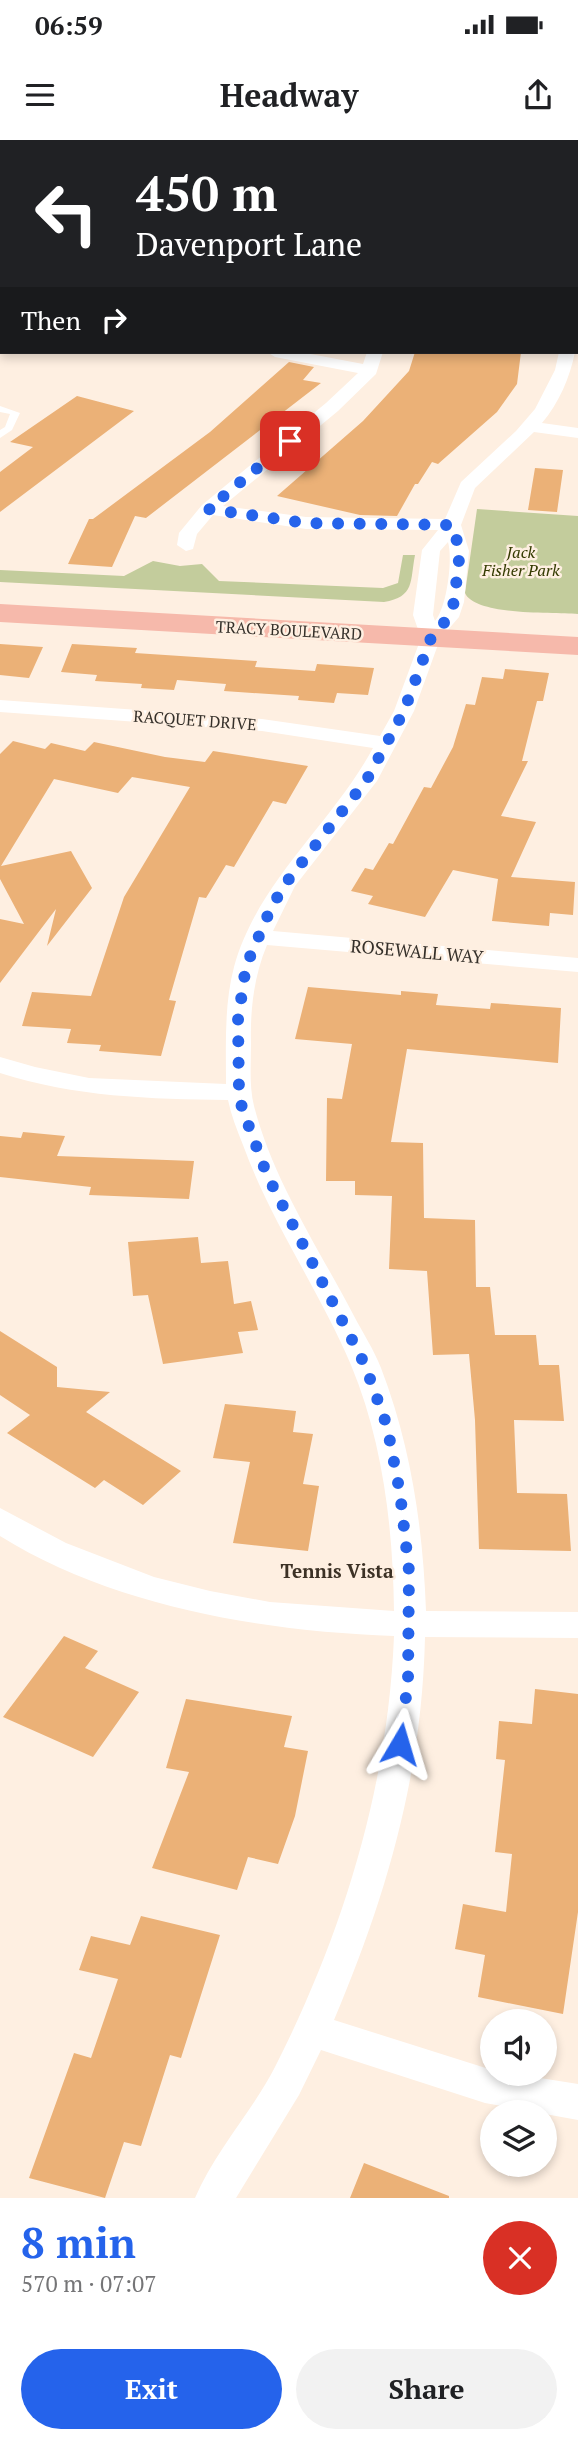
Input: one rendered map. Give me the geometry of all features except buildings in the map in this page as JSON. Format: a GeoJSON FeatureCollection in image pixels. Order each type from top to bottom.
{"type":"FeatureCollection","features":[{"type":"Feature","properties":{"kind":"main road","name":"TRACY BOULEVARD"},"geometry":{"type":"LineString","coordinates":[[0,592],[434,623],[578,646]]}},
{"type":"Feature","properties":{"kind":"main road","name":"TRACY BOULEVARD"},"geometry":{"type":"LineString","coordinates":[[0,614],[578,624]]}},
{"type":"Feature","properties":{"kind":"street"},"geometry":{"type":"LineString","coordinates":[[286,354],[370,370]]}},
{"type":"Feature","properties":{"kind":"street"},"geometry":{"type":"LineString","coordinates":[[186,545],[188,533],[208,509],[332,407],[370,370],[374,354]]}},
{"type":"Feature","properties":{"kind":"street"},"geometry":{"type":"LineString","coordinates":[[214,2198],[286,2083],[312,2030],[341,1962],[376,1860],[397,1766],[408,1681],[410,1622],[409,1571],[402,1506],[387,1426],[365,1365],[267,1175],[239,1092],[238,1020],[246,966],[257,937],[285,884],[343,812],[388,744],[415,686],[434,623],[431,550],[452,525],[467,486],[543,411],[563,370],[567,354]]}},
{"type":"Feature","properties":{"kind":"street"},"geometry":{"type":"LineString","coordinates":[[530,426],[578,433]]}},
{"type":"Feature","properties":{"kind":"street"},"geometry":{"type":"LineString","coordinates":[[208,509],[306,523],[452,525]]}},
{"type":"Feature","properties":{"kind":"street"},"geometry":{"type":"LineString","coordinates":[[434,623],[454,602],[460,551],[452,525]]}},
{"type":"Feature","properties":{"kind":"street","name":"RACQUET DRIVE"},"geometry":{"type":"LineString","coordinates":[[0,706],[262,725],[388,744]]}},
{"type":"Feature","properties":{"kind":"street","name":"ROSEWALL WAY"},"geometry":{"type":"LineString","coordinates":[[257,937],[578,965]]}},
{"type":"Feature","properties":{"kind":"street"},"geometry":{"type":"LineString","coordinates":[[0,1065],[54,1082],[111,1090],[239,1092]]}},
{"type":"Feature","properties":{"kind":"street"},"geometry":{"type":"LineString","coordinates":[[0,1520],[54,1551],[121,1579],[183,1599],[237,1611],[298,1619],[578,1625]]}},
{"type":"Feature","properties":{"kind":"street"},"geometry":{"type":"LineString","coordinates":[[312,2030],[485,2086],[578,2102]]}},
{"type":"Feature","properties":{"kind":"lane"},"geometry":{"type":"LineString","coordinates":[[0,409],[15,413],[9,428],[0,435]]}},
{"type":"Feature","properties":{"kind":"green space","name":"Jack Fisher Park"},"geometry":{"type":"Polygon","coordinates":[[[477,509],[578,516],[578,614],[499,609],[484,606],[465,593],[477,509]]]}},
{"type":"Feature","properties":{"kind":"green space"},"geometry":{"type":"Polygon","coordinates":[[[403,555],[415,555],[409,586],[401,596],[384,602],[0,582],[0,570],[124,576],[153,561],[180,566],[202,564],[219,581],[383,588],[398,583],[403,555]]]}},
{"type":"Feature","properties":{"kind":"district","name":"Tennis Vista"},"geometry":{"type":"Point","coordinates":[337,1571]}},
{"type":"Feature","properties":{"kind":"route"},"geometry":{"type":"LineString","coordinates":[[290,441],[208,509],[248,517],[306,523],[452,525],[460,551],[454,602],[449,617],[431,638],[420,674],[388,744],[366,781],[285,884],[257,937],[246,966],[238,1020],[239,1092],[242,1108],[267,1175],[365,1365],[387,1426],[400,1493],[409,1571],[408,1681],[400,1744]]}}]}
